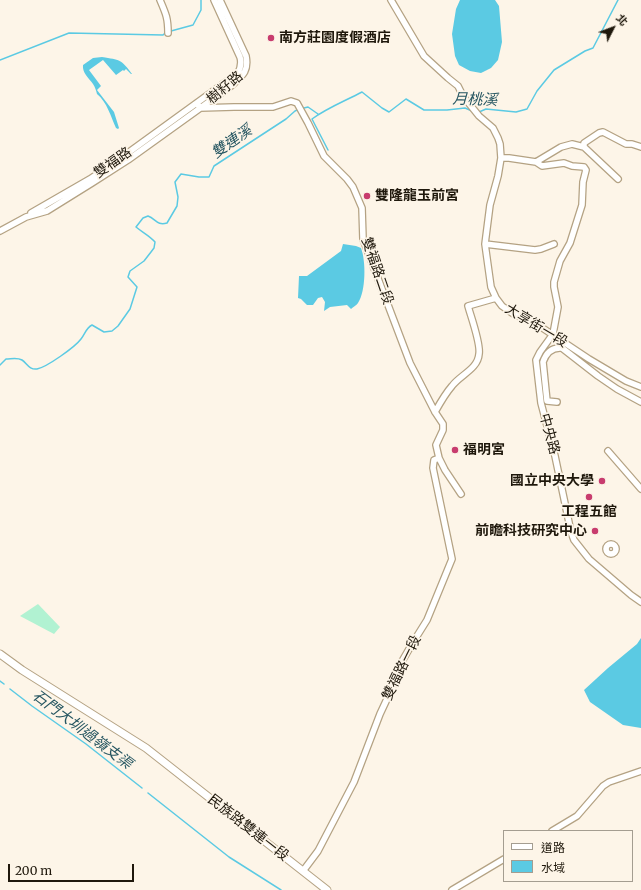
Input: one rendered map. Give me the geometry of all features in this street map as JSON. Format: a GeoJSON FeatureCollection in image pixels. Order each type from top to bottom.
{"type":"FeatureCollection","features":[{"type":"Feature","properties":{"kind":"main road","name":"民族路雙連一段"},"geometry":{"type":"LineString","coordinates":[[0,654],[22,670],[146,748],[327,890]]}},
{"type":"Feature","properties":{"kind":"street"},"geometry":{"type":"LineString","coordinates":[[160,0],[167,16],[168,33]]}},
{"type":"Feature","properties":{"kind":"street","name":"樹籽路"},"geometry":{"type":"LineString","coordinates":[[199,106],[238,73],[242,62],[214,0]]}},
{"type":"Feature","properties":{"kind":"street","name":"樹籽路"},"geometry":{"type":"LineString","coordinates":[[199,106],[241,78],[248,63],[220,0]]}},
{"type":"Feature","properties":{"kind":"street","name":"大享街一段"},"geometry":{"type":"LineString","coordinates":[[391,0],[424,56],[455,83],[467,102],[479,116],[490,125],[500,144],[501,158],[490,205],[485,244],[491,287],[496,298],[502,306],[512,313],[538,325],[589,359],[626,381],[641,387]]}},
{"type":"Feature","properties":{"kind":"street","name":"雙福路二段"},"geometry":{"type":"LineString","coordinates":[[199,106],[273,107],[291,101],[297,103],[324,156],[348,179],[362,208],[363,239],[410,363],[435,412],[443,424],[443,430],[436,446],[439,458],[461,494]]}},
{"type":"Feature","properties":{"kind":"street"},"geometry":{"type":"LineString","coordinates":[[0,231],[26,217],[47,211],[92,183],[128,160],[199,106]]}},
{"type":"Feature","properties":{"kind":"street"},"geometry":{"type":"LineString","coordinates":[[584,147],[584,143],[603,132],[626,144],[641,147]]}},
{"type":"Feature","properties":{"kind":"street"},"geometry":{"type":"LineString","coordinates":[[536,162],[561,146],[572,144],[584,147],[618,180]]}},
{"type":"Feature","properties":{"kind":"street"},"geometry":{"type":"LineString","coordinates":[[501,158],[536,162],[542,166],[564,163],[572,166],[584,167],[586,170],[583,182],[582,205],[570,243],[560,261],[554,282],[558,307],[553,334]]}},
{"type":"Feature","properties":{"kind":"street"},"geometry":{"type":"LineString","coordinates":[[485,244],[535,250],[554,244]]}},
{"type":"Feature","properties":{"kind":"street"},"geometry":{"type":"LineString","coordinates":[[435,412],[452,384],[476,363],[479,356],[480,351],[468,306],[496,298]]}},
{"type":"Feature","properties":{"kind":"street","name":"中央路"},"geometry":{"type":"LineString","coordinates":[[553,334],[536,360],[541,403],[555,456],[571,532],[574,540],[589,559],[631,596],[641,602]]}},
{"type":"Feature","properties":{"kind":"street"},"geometry":{"type":"LineString","coordinates":[[557,402],[547,401],[543,362],[545,357],[554,348],[562,348],[617,389],[641,402]]}},
{"type":"Feature","properties":{"kind":"street"},"geometry":{"type":"LineString","coordinates":[[608,451],[641,489]]}},
{"type":"Feature","properties":{"kind":"street","name":"雙福路一段"},"geometry":{"type":"LineString","coordinates":[[302,871],[318,851],[354,782],[380,714],[394,684],[401,663],[427,620],[452,559],[433,468],[434,460],[439,458]]}},
{"type":"Feature","properties":{"kind":"street"},"geometry":{"type":"LineString","coordinates":[[554,830],[577,816],[602,786],[641,771]]}},
{"type":"Feature","properties":{"kind":"street"},"geometry":{"type":"LineString","coordinates":[[452,890],[503,860]]}},
{"type":"Feature","properties":{"kind":"green space"},"geometry":{"type":"Polygon","coordinates":[[[38,604],[60,627],[54,634],[20,616],[38,604]]]}},
{"type":"Feature","properties":{"kind":"water"},"geometry":{"type":"Polygon","coordinates":[[[460,0],[495,0],[499,6],[502,42],[498,60],[491,68],[481,73],[470,71],[459,65],[455,56],[452,34],[456,9],[460,0]]]}},
{"type":"Feature","properties":{"kind":"water"},"geometry":{"type":"Polygon","coordinates":[[[102,57],[120,61],[132,74],[126,69],[116,75],[103,60],[89,70],[101,86],[97,90],[114,112],[119,128],[118,129],[116,128],[106,105],[97,94],[83,68],[83,65],[93,58],[102,57]]]}},
{"type":"Feature","properties":{"kind":"water"},"geometry":{"type":"Polygon","coordinates":[[[343,244],[361,248],[363,254],[364,284],[361,298],[351,309],[347,305],[330,307],[324,311],[325,302],[322,297],[318,298],[313,305],[307,305],[298,298],[299,276],[307,276],[341,251],[343,244]]]}},
{"type":"Feature","properties":{"kind":"water"},"geometry":{"type":"Polygon","coordinates":[[[641,638],[641,728],[623,725],[590,702],[584,690],[637,644],[641,638]]]}},
{"type":"Feature","properties":{"kind":"waterway"},"geometry":{"type":"LineString","coordinates":[[171,31],[193,25],[201,10],[201,0]]}},
{"type":"Feature","properties":{"kind":"waterway","name":"月桃溪"},"geometry":{"type":"LineString","coordinates":[[479,112],[486,109],[516,112],[527,109],[537,91],[554,70],[585,51],[593,48],[618,0]]}},
{"type":"Feature","properties":{"kind":"waterway"},"geometry":{"type":"LineString","coordinates":[[0,60],[69,33],[164,34]]}},
{"type":"Feature","properties":{"kind":"waterway","name":"月桃溪"},"geometry":{"type":"LineString","coordinates":[[328,150],[312,119],[362,92],[389,112],[406,99],[424,110],[465,108],[472,111]]}},
{"type":"Feature","properties":{"kind":"waterway","name":"雙連溪"},"geometry":{"type":"LineString","coordinates":[[304,108],[308,107],[318,114]]}},
{"type":"Feature","properties":{"kind":"waterway","name":"雙連溪"},"geometry":{"type":"LineString","coordinates":[[0,365],[6,359],[14,358],[22,360],[30,367],[37,369],[54,361],[73,347],[92,325],[104,332],[112,331],[118,326],[130,309],[137,287],[128,277],[130,271],[144,261],[154,248],[155,242],[136,227],[143,218],[148,216],[161,224],[167,223],[177,206],[178,197],[175,182],[181,174],[209,177],[214,166],[286,119],[297,110]]}},
{"type":"Feature","properties":{"kind":"waterway","name":"石門大圳過嶺支渠"},"geometry":{"type":"LineString","coordinates":[[0,681],[4,684]]}},
{"type":"Feature","properties":{"kind":"waterway","name":"石門大圳過嶺支渠"},"geometry":{"type":"LineString","coordinates":[[10,689],[86,744],[142,788]]}},
{"type":"Feature","properties":{"kind":"waterway","name":"石門大圳過嶺支渠"},"geometry":{"type":"LineString","coordinates":[[148,793],[229,857],[281,890]]}},
{"type":"Feature","properties":{"kind":"place","name":"南方莊園度假酒店"},"geometry":{"type":"Point","coordinates":[271,38]}},
{"type":"Feature","properties":{"kind":"place","name":"雙隆龍玉前宮"},"geometry":{"type":"Point","coordinates":[367,196]}},
{"type":"Feature","properties":{"kind":"place","name":"福明宮"},"geometry":{"type":"Point","coordinates":[455,450]}},
{"type":"Feature","properties":{"kind":"place","name":"國立中央大學"},"geometry":{"type":"Point","coordinates":[602,481]}},
{"type":"Feature","properties":{"kind":"place","name":"工程五館"},"geometry":{"type":"Point","coordinates":[589,497]}},
{"type":"Feature","properties":{"kind":"place","name":"前瞻科技研究中心"},"geometry":{"type":"Point","coordinates":[595,531]}}]}
